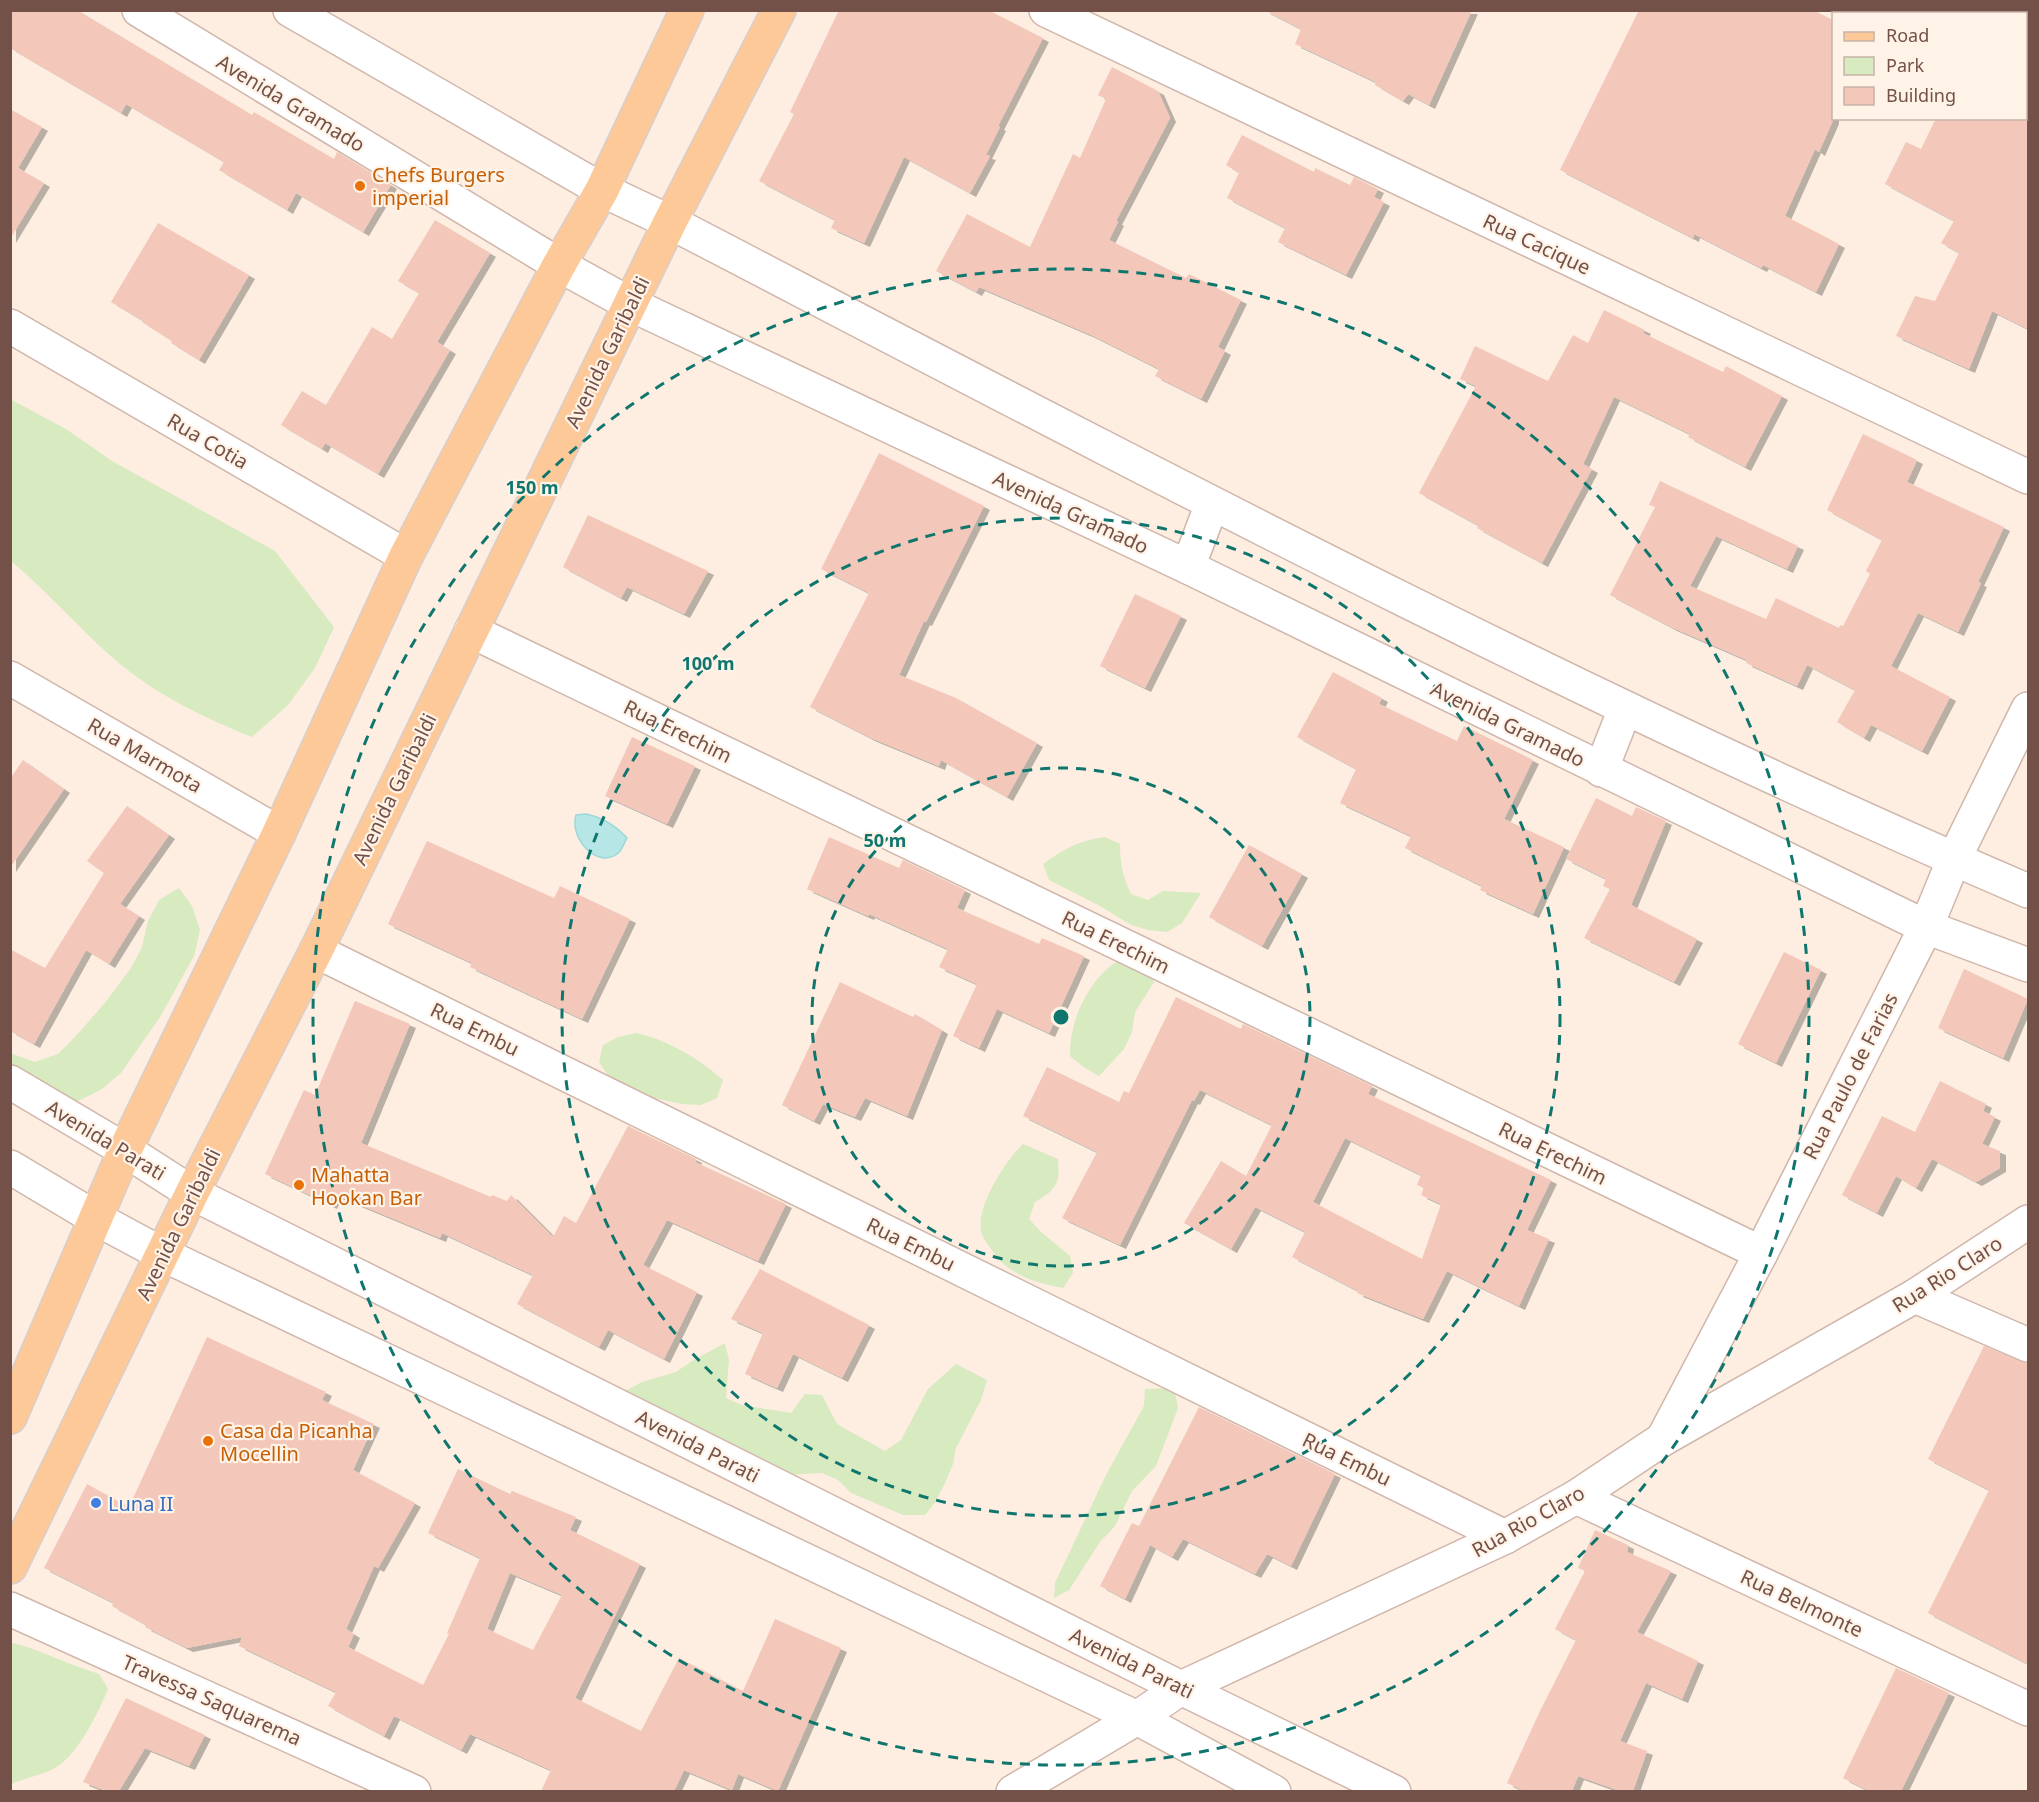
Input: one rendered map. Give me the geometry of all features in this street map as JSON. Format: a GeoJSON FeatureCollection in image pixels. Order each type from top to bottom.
{"type":"FeatureCollection","features":[{"type":"Feature","properties":{"kind":"main road"},"geometry":{"type":"LineString","coordinates":[[10,1417],[125,1150],[279,833],[406,556],[559,265],[602,190],[687,10]]}},
{"type":"Feature","properties":{"kind":"main road","name":"Avenida Garibaldi"},"geometry":{"type":"LineString","coordinates":[[10,1567],[192,1193],[316,951],[670,222],[779,10]]}},
{"type":"Feature","properties":{"kind":"street","name":"Avenida Gramado"},"geometry":{"type":"LineString","coordinates":[[139,10],[559,265],[630,304],[1188,567],[1926,927],[2028,965]]}},
{"type":"Feature","properties":{"kind":"street"},"geometry":{"type":"LineString","coordinates":[[290,10],[602,190],[670,222],[1212,504],[1625,709],[2028,891]]}},
{"type":"Feature","properties":{"kind":"street","name":"Rua Cacique"},"geometry":{"type":"LineString","coordinates":[[1046,10],[2028,477]]}},
{"type":"Feature","properties":{"kind":"street","name":"Rua Cotia"},"geometry":{"type":"LineString","coordinates":[[10,326],[406,556]]}},
{"type":"Feature","properties":{"kind":"street"},"geometry":{"type":"LineString","coordinates":[[1188,567],[1212,504]]}},
{"type":"Feature","properties":{"kind":"street","name":"Rua Erechim"},"geometry":{"type":"LineString","coordinates":[[471,631],[1761,1254]]}},
{"type":"Feature","properties":{"kind":"street","name":"Rua Marmota"},"geometry":{"type":"LineString","coordinates":[[10,678],[279,833]]}},
{"type":"Feature","properties":{"kind":"street"},"geometry":{"type":"LineString","coordinates":[[1601,770],[1625,709]]}},
{"type":"Feature","properties":{"kind":"street","name":"Rua Paulo de Farias"},"geometry":{"type":"LineString","coordinates":[[1663,1439],[1761,1254],[1926,927],[1954,859],[2028,709]]}},
{"type":"Feature","properties":{"kind":"street","name":"Rua Embu"},"geometry":{"type":"LineString","coordinates":[[316,951],[1505,1537]]}},
{"type":"Feature","properties":{"kind":"street","name":"Avenida Parati"},"geometry":{"type":"LineString","coordinates":[[10,1082],[125,1150],[192,1193],[1181,1688],[1394,1791]]}},
{"type":"Feature","properties":{"kind":"street"},"geometry":{"type":"LineString","coordinates":[[10,1167],[97,1219],[162,1254],[1137,1718],[1274,1791]]}},
{"type":"Feature","properties":{"kind":"street","name":"Rua Rio Claro"},"geometry":{"type":"LineString","coordinates":[[1013,1791],[1137,1718],[1181,1688],[1505,1537],[1576,1497],[1663,1439],[1915,1296],[2028,1222]]}},
{"type":"Feature","properties":{"kind":"street"},"geometry":{"type":"LineString","coordinates":[[1915,1296],[2028,1345]]}},
{"type":"Feature","properties":{"kind":"street","name":"Rua Belmonte"},"geometry":{"type":"LineString","coordinates":[[1576,1497],[2028,1710]]}},
{"type":"Feature","properties":{"kind":"street","name":"Travessa Saquarema"},"geometry":{"type":"LineString","coordinates":[[10,1609],[414,1791]]}},
{"type":"Feature","properties":{"kind":"green space"},"geometry":{"type":"Polygon","coordinates":[[[10,399],[66,429],[112,461],[275,551],[334,627],[315,668],[288,705],[252,737],[183,706],[135,676],[106,652],[11,561],[10,399]]]}},
{"type":"Feature","properties":{"kind":"green space"},"geometry":{"type":"Polygon","coordinates":[[[1105,837],[1120,844],[1122,870],[1131,894],[1148,900],[1163,891],[1201,893],[1182,923],[1167,932],[1131,925],[1049,880],[1043,864],[1072,846],[1105,837]]]}},
{"type":"Feature","properties":{"kind":"green space"},"geometry":{"type":"Polygon","coordinates":[[[179,888],[192,906],[200,930],[194,956],[160,1017],[121,1073],[102,1089],[62,1109],[11,1084],[10,1053],[35,1062],[58,1054],[104,1004],[131,968],[142,947],[148,921],[159,900],[179,888]]]}},
{"type":"Feature","properties":{"kind":"green space"},"geometry":{"type":"Polygon","coordinates":[[[1131,958],[1146,966],[1154,982],[1135,1012],[1132,1032],[1124,1049],[1099,1076],[1070,1056],[1072,1031],[1087,993],[1103,972],[1119,961],[1131,958]]]}},
{"type":"Feature","properties":{"kind":"green space"},"geometry":{"type":"Polygon","coordinates":[[[636,1033],[671,1045],[693,1057],[723,1080],[717,1098],[701,1105],[682,1104],[644,1096],[609,1077],[599,1062],[603,1045],[618,1037],[636,1033]]]}},
{"type":"Feature","properties":{"kind":"green space"},"geometry":{"type":"Polygon","coordinates":[[[1023,1144],[1058,1159],[1056,1185],[1035,1202],[1029,1219],[1070,1256],[1073,1273],[1063,1288],[1030,1279],[1003,1264],[982,1234],[982,1212],[987,1199],[1000,1174],[1023,1144]]]}},
{"type":"Feature","properties":{"kind":"green space"},"geometry":{"type":"Polygon","coordinates":[[[725,1343],[729,1360],[726,1398],[742,1405],[791,1413],[805,1394],[822,1395],[837,1424],[885,1451],[901,1440],[928,1389],[956,1364],[987,1380],[981,1400],[956,1448],[953,1464],[936,1501],[925,1515],[903,1515],[851,1493],[838,1480],[822,1473],[786,1475],[614,1404],[627,1390],[642,1382],[676,1372],[725,1343]]]}},
{"type":"Feature","properties":{"kind":"green space"},"geometry":{"type":"Polygon","coordinates":[[[1174,1388],[1178,1408],[1156,1466],[1132,1491],[1115,1526],[1100,1542],[1069,1590],[1054,1598],[1055,1583],[1106,1475],[1144,1406],[1145,1389],[1174,1388]]]}},
{"type":"Feature","properties":{"kind":"green space"},"geometry":{"type":"Polygon","coordinates":[[[10,1642],[99,1674],[108,1689],[99,1710],[72,1754],[55,1768],[11,1784],[10,1642]]]}},
{"type":"Feature","properties":{"kind":"water"},"geometry":{"type":"Polygon","coordinates":[[[586,814],[608,823],[627,838],[619,853],[609,858],[593,854],[586,849],[575,824],[576,815],[586,814]]]}},
{"type":"Feature","properties":{"kind":"building"},"geometry":{"type":"Polygon","coordinates":[[[10,10],[77,10],[252,115],[254,112],[334,159],[337,152],[391,185],[363,232],[296,193],[287,210],[219,170],[224,162],[126,104],[121,113],[10,48],[10,10]]]}},
{"type":"Feature","properties":{"kind":"building"},"geometry":{"type":"Polygon","coordinates":[[[839,10],[988,10],[1043,38],[998,126],[1000,127],[986,155],[990,156],[970,193],[904,157],[864,243],[831,228],[835,220],[759,181],[794,114],[790,112],[839,10]]]}},
{"type":"Feature","properties":{"kind":"building"},"geometry":{"type":"Polygon","coordinates":[[[1264,10],[1472,10],[1429,105],[1408,94],[1403,101],[1375,85],[1376,82],[1295,44],[1301,29],[1264,10]]]}},
{"type":"Feature","properties":{"kind":"building"},"geometry":{"type":"Polygon","coordinates":[[[1639,10],[1813,10],[1832,20],[1833,120],[1819,152],[1815,149],[1785,216],[1839,244],[1816,292],[1763,265],[1761,268],[1694,234],[1693,238],[1560,170],[1639,10]]]}},
{"type":"Feature","properties":{"kind":"building"},"geometry":{"type":"Polygon","coordinates":[[[1112,67],[1158,91],[1170,118],[1116,221],[1118,222],[1109,240],[1186,278],[1189,274],[1241,300],[1218,347],[1225,351],[1201,399],[1155,376],[1159,369],[1089,334],[979,287],[976,292],[936,271],[967,214],[1030,247],[1073,154],[1080,158],[1106,99],[1098,95],[1112,67]]]}},
{"type":"Feature","properties":{"kind":"building"},"geometry":{"type":"Polygon","coordinates":[[[10,109],[42,127],[18,168],[44,183],[10,239],[10,109]]]}},
{"type":"Feature","properties":{"kind":"building"},"geometry":{"type":"Polygon","coordinates":[[[2028,118],[2028,329],[1992,311],[1969,369],[1896,336],[1915,296],[1935,301],[1959,253],[1941,243],[1954,221],[1885,184],[1906,142],[1921,149],[1935,120],[2027,120],[2028,118]]]}},
{"type":"Feature","properties":{"kind":"building"},"geometry":{"type":"Polygon","coordinates":[[[1242,135],[1314,172],[1315,168],[1350,185],[1354,177],[1378,189],[1374,197],[1384,202],[1346,275],[1278,242],[1285,228],[1227,198],[1239,173],[1226,165],[1242,135]]]}},
{"type":"Feature","properties":{"kind":"building"},"geometry":{"type":"Polygon","coordinates":[[[435,220],[490,253],[437,342],[450,350],[378,474],[325,443],[322,449],[281,425],[302,391],[326,405],[372,327],[392,339],[419,293],[398,281],[435,220]]]}},
{"type":"Feature","properties":{"kind":"building"},"geometry":{"type":"Polygon","coordinates":[[[158,223],[249,275],[199,360],[111,302],[158,223]]]}},
{"type":"Feature","properties":{"kind":"building"},"geometry":{"type":"Polygon","coordinates":[[[1604,310],[1645,330],[1643,333],[1723,372],[1726,366],[1782,396],[1745,467],[1688,437],[1690,434],[1614,397],[1583,464],[1592,469],[1542,563],[1419,493],[1476,386],[1460,379],[1475,346],[1548,381],[1573,335],[1588,343],[1604,310]]]}},
{"type":"Feature","properties":{"kind":"building"},"geometry":{"type":"Polygon","coordinates":[[[1863,434],[1917,460],[1907,482],[2004,527],[1958,632],[1918,613],[1891,666],[1950,697],[1922,751],[1871,725],[1864,738],[1837,722],[1855,690],[1807,665],[1797,686],[1746,663],[1747,660],[1671,627],[1610,595],[1655,507],[1649,505],[1660,481],[1798,546],[1787,569],[1716,536],[1690,586],[1766,619],[1776,598],[1839,628],[1840,625],[1843,626],[1870,574],[1866,571],[1882,540],[1827,510],[1863,434]]]}},
{"type":"Feature","properties":{"kind":"building"},"geometry":{"type":"Polygon","coordinates":[[[879,453],[984,506],[926,622],[924,621],[899,675],[956,698],[1037,743],[1007,797],[941,760],[939,766],[871,738],[810,707],[869,593],[821,569],[879,453]]]}},
{"type":"Feature","properties":{"kind":"building"},"geometry":{"type":"Polygon","coordinates":[[[588,515],[708,571],[684,614],[627,587],[621,598],[563,567],[588,515]]]}},
{"type":"Feature","properties":{"kind":"building"},"geometry":{"type":"Polygon","coordinates":[[[1135,594],[1181,616],[1145,688],[1100,666],[1135,594]]]}},
{"type":"Feature","properties":{"kind":"building"},"geometry":{"type":"Polygon","coordinates":[[[1333,672],[1382,698],[1379,704],[1457,741],[1464,726],[1533,760],[1504,819],[1564,847],[1533,914],[1480,890],[1482,886],[1405,848],[1411,836],[1340,803],[1356,769],[1297,737],[1333,672]]]}},
{"type":"Feature","properties":{"kind":"building"},"geometry":{"type":"Polygon","coordinates":[[[632,737],[695,766],[667,824],[605,796],[632,737]]]}},
{"type":"Feature","properties":{"kind":"building"},"geometry":{"type":"Polygon","coordinates":[[[23,760],[64,789],[10,868],[10,779],[23,760]]]}},
{"type":"Feature","properties":{"kind":"building"},"geometry":{"type":"Polygon","coordinates":[[[1596,798],[1632,816],[1636,807],[1666,821],[1631,905],[1697,939],[1674,982],[1584,938],[1610,889],[1603,886],[1606,879],[1566,859],[1596,798]]]}},
{"type":"Feature","properties":{"kind":"building"},"geometry":{"type":"Polygon","coordinates":[[[127,806],[169,835],[120,904],[139,916],[109,964],[86,950],[34,1044],[10,1031],[10,949],[45,968],[104,873],[87,861],[127,806]]]}},
{"type":"Feature","properties":{"kind":"building"},"geometry":{"type":"Polygon","coordinates":[[[829,837],[899,868],[903,860],[965,890],[957,908],[1039,944],[1042,938],[1084,956],[1049,1033],[997,1009],[979,1048],[953,1036],[977,984],[939,967],[948,949],[807,889],[829,837]]]}},
{"type":"Feature","properties":{"kind":"building"},"geometry":{"type":"Polygon","coordinates":[[[427,841],[554,898],[560,886],[630,919],[582,1019],[470,967],[472,963],[388,924],[427,841]]]}},
{"type":"Feature","properties":{"kind":"building"},"geometry":{"type":"Polygon","coordinates":[[[1249,845],[1302,874],[1262,946],[1209,917],[1249,845]]]}},
{"type":"Feature","properties":{"kind":"building"},"geometry":{"type":"Polygon","coordinates":[[[1784,952],[1821,970],[1776,1063],[1738,1044],[1784,952]]]}},
{"type":"Feature","properties":{"kind":"building"},"geometry":{"type":"Polygon","coordinates":[[[1964,969],[2028,999],[2003,1058],[1938,1028],[1964,969]]]}},
{"type":"Feature","properties":{"kind":"building"},"geometry":{"type":"Polygon","coordinates":[[[840,982],[913,1017],[915,1014],[942,1030],[907,1116],[865,1098],[855,1117],[823,1104],[814,1121],[782,1105],[840,982]]]}},
{"type":"Feature","properties":{"kind":"building"},"geometry":{"type":"Polygon","coordinates":[[[1176,997],[1241,1029],[1243,1024],[1372,1086],[1368,1094],[1551,1180],[1527,1230],[1549,1239],[1519,1306],[1447,1271],[1423,1319],[1357,1293],[1358,1291],[1292,1257],[1305,1232],[1255,1207],[1231,1249],[1184,1223],[1221,1161],[1246,1176],[1272,1125],[1200,1090],[1194,1101],[1192,1100],[1120,1245],[1062,1218],[1097,1152],[1023,1116],[1047,1067],[1119,1102],[1124,1091],[1129,1093],[1176,997]],[[1345,1138],[1313,1202],[1422,1259],[1441,1204],[1421,1195],[1424,1188],[1417,1185],[1421,1175],[1345,1138]]]}},
{"type":"Feature","properties":{"kind":"building"},"geometry":{"type":"Polygon","coordinates":[[[355,1001],[410,1024],[361,1143],[491,1197],[492,1195],[507,1201],[511,1195],[553,1237],[564,1216],[576,1223],[628,1126],[696,1159],[695,1162],[786,1204],[758,1261],[667,1220],[643,1265],[697,1292],[664,1359],[608,1330],[599,1347],[517,1304],[533,1275],[442,1233],[440,1238],[336,1195],[331,1205],[265,1174],[304,1090],[315,1095],[355,1001]]]}},
{"type":"Feature","properties":{"kind":"building"},"geometry":{"type":"Polygon","coordinates":[[[1940,1081],[1986,1104],[1983,1111],[1995,1117],[1982,1144],[2000,1151],[2000,1168],[1976,1182],[1932,1159],[1916,1188],[1896,1176],[1877,1213],[1842,1195],[1882,1116],[1915,1132],[1940,1081]]]}},
{"type":"Feature","properties":{"kind":"building"},"geometry":{"type":"Polygon","coordinates":[[[760,1269],[869,1325],[842,1378],[793,1354],[777,1388],[745,1374],[763,1333],[731,1319],[760,1269]]]}},
{"type":"Feature","properties":{"kind":"building"},"geometry":{"type":"Polygon","coordinates":[[[207,1337],[326,1392],[322,1400],[374,1424],[353,1470],[415,1503],[378,1568],[374,1566],[346,1629],[354,1634],[348,1647],[423,1685],[449,1634],[447,1633],[480,1558],[428,1533],[458,1469],[510,1494],[512,1491],[576,1517],[570,1530],[640,1564],[575,1698],[641,1731],[679,1658],[743,1691],[775,1619],[841,1648],[778,1791],[738,1774],[732,1790],[684,1770],[674,1791],[541,1791],[551,1770],[470,1734],[461,1750],[394,1716],[384,1736],[328,1706],[336,1692],[239,1646],[242,1637],[187,1648],[145,1627],[146,1625],[112,1606],[114,1603],[44,1568],[87,1484],[129,1507],[207,1337]],[[510,1573],[487,1629],[533,1650],[562,1595],[510,1573]]]}},
{"type":"Feature","properties":{"kind":"building"},"geometry":{"type":"Polygon","coordinates":[[[1984,1346],[2028,1364],[2028,1664],[1928,1613],[1989,1490],[1928,1459],[1984,1346]]]}},
{"type":"Feature","properties":{"kind":"building"},"geometry":{"type":"Polygon","coordinates":[[[1199,1407],[1335,1474],[1291,1566],[1267,1554],[1255,1574],[1183,1539],[1172,1557],[1150,1545],[1125,1599],[1100,1586],[1132,1523],[1139,1526],[1199,1407]]]}},
{"type":"Feature","properties":{"kind":"building"},"geometry":{"type":"Polygon","coordinates":[[[1595,1530],[1628,1545],[1627,1552],[1671,1571],[1637,1632],[1698,1661],[1682,1699],[1646,1683],[1620,1741],[1647,1751],[1633,1791],[1620,1791],[1578,1776],[1572,1791],[1525,1791],[1507,1783],[1576,1640],[1555,1629],[1585,1571],[1578,1568],[1595,1530]]]}},
{"type":"Feature","properties":{"kind":"building"},"geometry":{"type":"Polygon","coordinates":[[[1896,1668],[1949,1693],[1901,1791],[1869,1791],[1843,1778],[1896,1668]]]}},
{"type":"Feature","properties":{"kind":"building"},"geometry":{"type":"Polygon","coordinates":[[[126,1698],[205,1735],[189,1766],[145,1748],[119,1791],[106,1791],[83,1782],[126,1698]]]}},
{"type":"Feature","properties":{"kind":"place","name":"Chefs Burgers imperial"},"geometry":{"type":"Point","coordinates":[360,186]}},
{"type":"Feature","properties":{"kind":"place","name":"Mahatta Hookan Bar"},"geometry":{"type":"Point","coordinates":[299,1185]}},
{"type":"Feature","properties":{"kind":"place","name":"Casa da Picanha Mocellin"},"geometry":{"type":"Point","coordinates":[208,1441]}},
{"type":"Feature","properties":{"kind":"place","name":"Luna II"},"geometry":{"type":"Point","coordinates":[96,1503]}}]}
